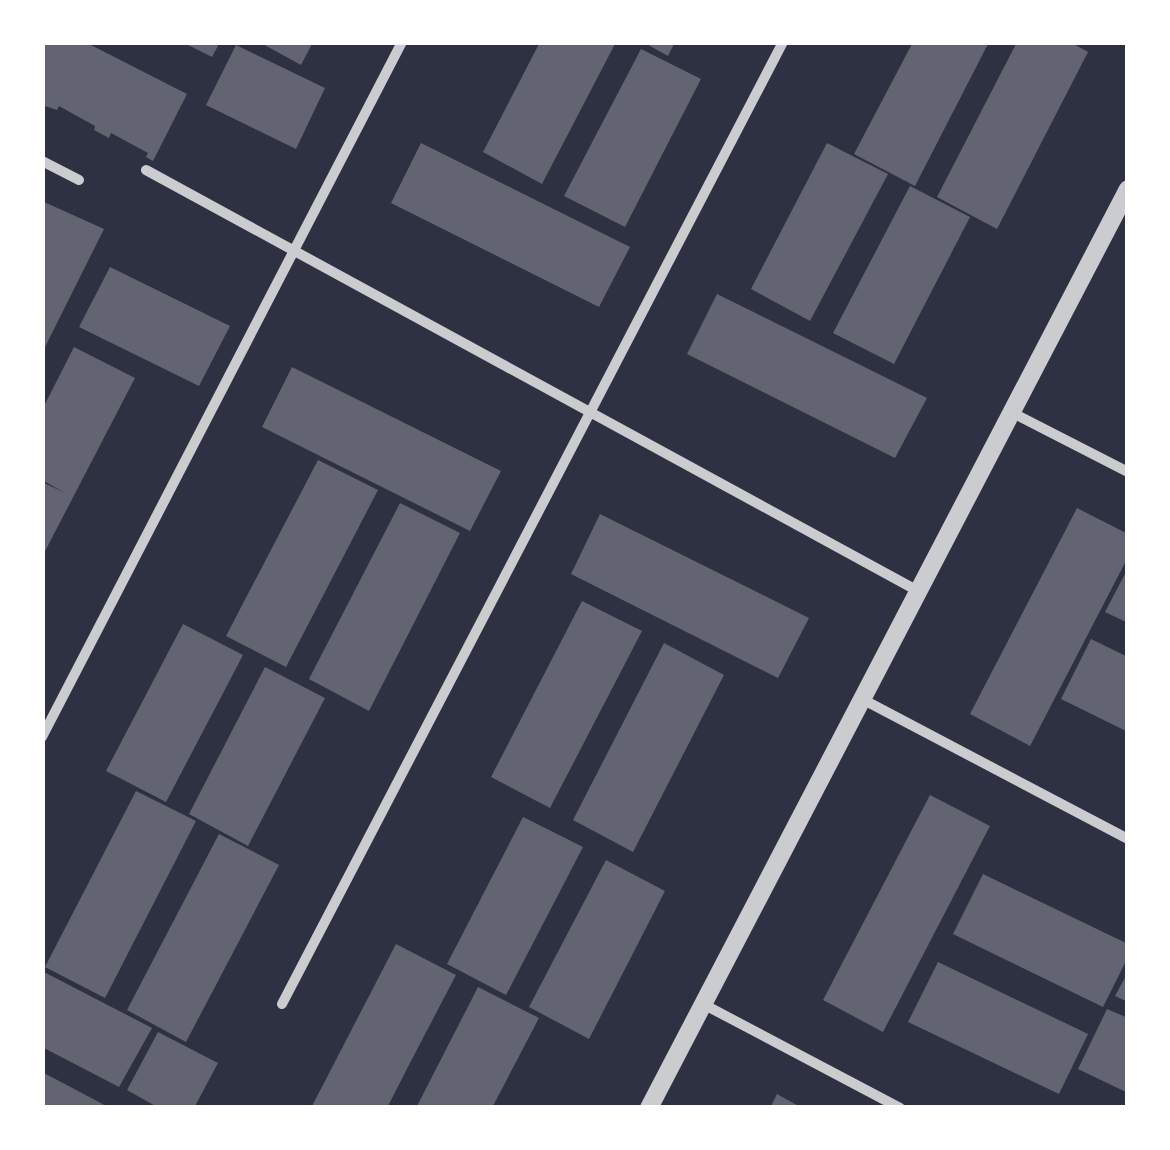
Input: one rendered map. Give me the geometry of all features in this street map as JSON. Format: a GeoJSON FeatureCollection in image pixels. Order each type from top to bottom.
{"type":"FeatureCollection","features":[{"type":"Feature","properties":{"kind":"street"},"geometry":{"type":"LineString","coordinates":[[42,737],[402,42]]}},
{"type":"Feature","properties":{"kind":"street"},"geometry":{"type":"LineString","coordinates":[[282,1004],[784,42]]}},
{"type":"Feature","properties":{"kind":"street"},"geometry":{"type":"LineString","coordinates":[[42,161],[79,180]]}},
{"type":"Feature","properties":{"kind":"street"},"geometry":{"type":"LineString","coordinates":[[146,170],[918,591]]}},
{"type":"Feature","properties":{"kind":"street"},"geometry":{"type":"LineString","coordinates":[[649,1108],[1128,189]]}},
{"type":"Feature","properties":{"kind":"street"},"geometry":{"type":"LineString","coordinates":[[1012,412],[1128,472]]}},
{"type":"Feature","properties":{"kind":"street"},"geometry":{"type":"LineString","coordinates":[[862,699],[1128,840]]}},
{"type":"Feature","properties":{"kind":"street"},"geometry":{"type":"LineString","coordinates":[[703,1004],[900,1108]]}},
{"type":"Feature","properties":{"kind":"building"},"geometry":{"type":"Polygon","coordinates":[[[42,42],[85,42],[187,94],[153,161],[146,157],[148,153],[111,133],[109,138],[59,106],[57,110],[42,105],[42,42]]]}},
{"type":"Feature","properties":{"kind":"building"},"geometry":{"type":"Polygon","coordinates":[[[182,42],[220,42],[212,57],[182,42]]]}},
{"type":"Feature","properties":{"kind":"building"},"geometry":{"type":"Polygon","coordinates":[[[259,42],[313,42],[301,65],[259,42]]]}},
{"type":"Feature","properties":{"kind":"building"},"geometry":{"type":"Polygon","coordinates":[[[540,42],[616,42],[542,184],[483,152],[540,42]]]}},
{"type":"Feature","properties":{"kind":"building"},"geometry":{"type":"Polygon","coordinates":[[[643,42],[675,42],[668,56],[643,42]]]}},
{"type":"Feature","properties":{"kind":"building"},"geometry":{"type":"Polygon","coordinates":[[[913,42],[989,42],[915,186],[854,154],[913,42]]]}},
{"type":"Feature","properties":{"kind":"building"},"geometry":{"type":"Polygon","coordinates":[[[1017,42],[1070,42],[1088,52],[997,229],[937,197],[1017,42]]]}},
{"type":"Feature","properties":{"kind":"building"},"geometry":{"type":"Polygon","coordinates":[[[236,45],[325,88],[296,149],[206,105],[236,45]]]}},
{"type":"Feature","properties":{"kind":"building"},"geometry":{"type":"Polygon","coordinates":[[[641,49],[701,79],[625,227],[564,196],[641,49]]]}},
{"type":"Feature","properties":{"kind":"building"},"geometry":{"type":"Polygon","coordinates":[[[421,143],[630,247],[599,307],[391,203],[421,143]]]}},
{"type":"Feature","properties":{"kind":"building"},"geometry":{"type":"Polygon","coordinates":[[[827,143],[888,174],[810,321],[751,289],[827,143]]]}},
{"type":"Feature","properties":{"kind":"building"},"geometry":{"type":"Polygon","coordinates":[[[910,186],[970,217],[894,364],[833,333],[910,186]]]}},
{"type":"Feature","properties":{"kind":"building"},"geometry":{"type":"Polygon","coordinates":[[[42,201],[104,229],[42,353],[42,201]]]}},
{"type":"Feature","properties":{"kind":"building"},"geometry":{"type":"Polygon","coordinates":[[[110,267],[230,326],[199,386],[79,327],[110,267]]]}},
{"type":"Feature","properties":{"kind":"building"},"geometry":{"type":"Polygon","coordinates":[[[717,294],[927,398],[895,458],[687,354],[717,294]]]}},
{"type":"Feature","properties":{"kind":"building"},"geometry":{"type":"Polygon","coordinates":[[[74,347],[135,378],[42,557],[42,482],[65,493],[42,480],[42,410],[74,347]]]}},
{"type":"Feature","properties":{"kind":"building"},"geometry":{"type":"Polygon","coordinates":[[[292,367],[501,471],[470,531],[262,427],[292,367]]]}},
{"type":"Feature","properties":{"kind":"building"},"geometry":{"type":"Polygon","coordinates":[[[318,460],[378,490],[286,667],[226,636],[318,460]]]}},
{"type":"Feature","properties":{"kind":"building"},"geometry":{"type":"Polygon","coordinates":[[[400,503],[460,533],[369,711],[309,679],[400,503]]]}},
{"type":"Feature","properties":{"kind":"building"},"geometry":{"type":"Polygon","coordinates":[[[1077,508],[1128,534],[1128,557],[1030,746],[970,714],[1077,508]]]}},
{"type":"Feature","properties":{"kind":"building"},"geometry":{"type":"Polygon","coordinates":[[[600,514],[809,618],[778,678],[571,574],[600,514]]]}},
{"type":"Feature","properties":{"kind":"building"},"geometry":{"type":"Polygon","coordinates":[[[1128,568],[1128,623],[1105,612],[1128,568]]]}},
{"type":"Feature","properties":{"kind":"building"},"geometry":{"type":"Polygon","coordinates":[[[582,601],[642,631],[550,808],[491,777],[582,601]]]}},
{"type":"Feature","properties":{"kind":"building"},"geometry":{"type":"Polygon","coordinates":[[[183,624],[243,655],[166,802],[106,771],[183,624]]]}},
{"type":"Feature","properties":{"kind":"building"},"geometry":{"type":"Polygon","coordinates":[[[1091,639],[1128,657],[1128,732],[1061,699],[1091,639]]]}},
{"type":"Feature","properties":{"kind":"building"},"geometry":{"type":"Polygon","coordinates":[[[664,643],[724,675],[633,852],[573,820],[664,643]]]}},
{"type":"Feature","properties":{"kind":"building"},"geometry":{"type":"Polygon","coordinates":[[[265,667],[325,698],[248,846],[189,814],[265,667]]]}},
{"type":"Feature","properties":{"kind":"building"},"geometry":{"type":"Polygon","coordinates":[[[136,791],[196,821],[105,998],[45,967],[136,791]]]}},
{"type":"Feature","properties":{"kind":"building"},"geometry":{"type":"Polygon","coordinates":[[[930,795],[990,826],[883,1032],[823,1000],[930,795]]]}},
{"type":"Feature","properties":{"kind":"building"},"geometry":{"type":"Polygon","coordinates":[[[523,817],[583,847],[506,995],[447,964],[523,817]]]}},
{"type":"Feature","properties":{"kind":"building"},"geometry":{"type":"Polygon","coordinates":[[[219,834],[279,865],[186,1042],[127,1010],[219,834]]]}},
{"type":"Feature","properties":{"kind":"building"},"geometry":{"type":"Polygon","coordinates":[[[606,860],[665,891],[589,1039],[529,1007],[606,860]]]}},
{"type":"Feature","properties":{"kind":"building"},"geometry":{"type":"Polygon","coordinates":[[[983,874],[1128,944],[1128,957],[1103,1007],[953,934],[983,874]]]}},
{"type":"Feature","properties":{"kind":"building"},"geometry":{"type":"Polygon","coordinates":[[[396,944],[456,975],[387,1108],[311,1108],[396,944]]]}},
{"type":"Feature","properties":{"kind":"building"},"geometry":{"type":"Polygon","coordinates":[[[938,962],[1088,1034],[1059,1094],[908,1022],[938,962]]]}},
{"type":"Feature","properties":{"kind":"building"},"geometry":{"type":"Polygon","coordinates":[[[42,971],[152,1028],[119,1087],[42,1047],[42,971]]]}},
{"type":"Feature","properties":{"kind":"building"},"geometry":{"type":"Polygon","coordinates":[[[1128,972],[1128,1002],[1115,996],[1128,972]]]}},
{"type":"Feature","properties":{"kind":"building"},"geometry":{"type":"Polygon","coordinates":[[[478,987],[539,1018],[493,1106],[416,1108],[478,987]]]}},
{"type":"Feature","properties":{"kind":"building"},"geometry":{"type":"Polygon","coordinates":[[[1107,1009],[1128,1018],[1128,1093],[1078,1069],[1107,1009]]]}},
{"type":"Feature","properties":{"kind":"building"},"geometry":{"type":"Polygon","coordinates":[[[158,1032],[218,1063],[194,1108],[159,1108],[127,1090],[158,1032]]]}},
{"type":"Feature","properties":{"kind":"building"},"geometry":{"type":"Polygon","coordinates":[[[42,1072],[80,1092],[110,1108],[42,1108],[42,1072]]]}},
{"type":"Feature","properties":{"kind":"building"},"geometry":{"type":"Polygon","coordinates":[[[777,1094],[802,1108],[770,1108],[777,1094]]]}}]}
